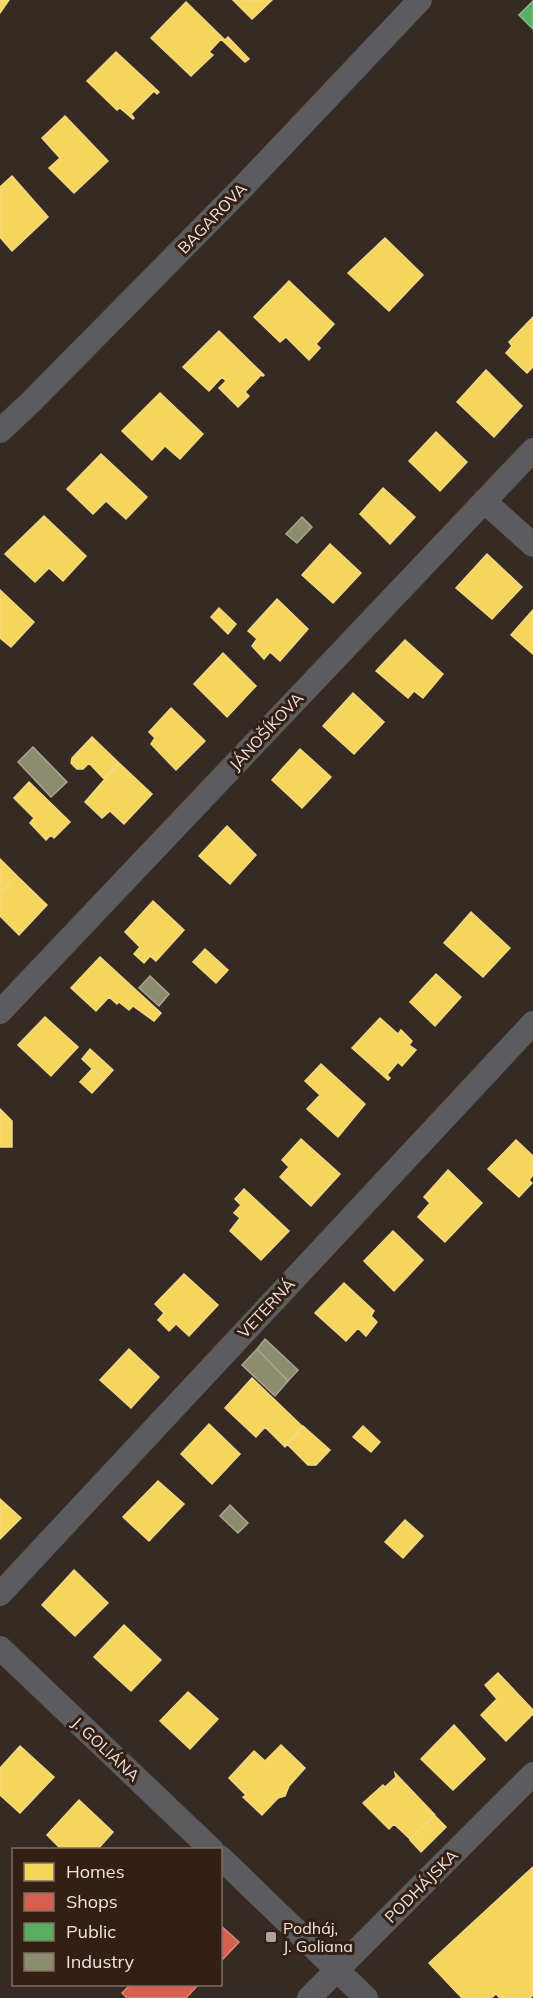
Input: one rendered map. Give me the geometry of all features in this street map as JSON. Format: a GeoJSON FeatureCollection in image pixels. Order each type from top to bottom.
{"type":"FeatureCollection","features":[{"type":"Feature","properties":{"kind":"street","name":"BAGAROVA"},"geometry":{"type":"LineString","coordinates":[[0,431],[242,188],[420,0]]}},
{"type":"Feature","properties":{"kind":"street"},"geometry":{"type":"LineString","coordinates":[[0,408],[31,402]]}},
{"type":"Feature","properties":{"kind":"street","name":"JÁNOŠÍKOVA"},"geometry":{"type":"LineString","coordinates":[[0,1012],[533,450]]}},
{"type":"Feature","properties":{"kind":"street"},"geometry":{"type":"LineString","coordinates":[[484,501],[533,546]]}},
{"type":"Feature","properties":{"kind":"street","name":"VETERNÁ"},"geometry":{"type":"LineString","coordinates":[[0,1594],[533,1023]]}},
{"type":"Feature","properties":{"kind":"street","name":"J. GOLIÁNA"},"geometry":{"type":"LineString","coordinates":[[0,1648],[210,1848]]}},
{"type":"Feature","properties":{"kind":"street","name":"PODHÁJSKA"},"geometry":{"type":"LineString","coordinates":[[309,1998],[533,1774]]}},
{"type":"Feature","properties":{"kind":"street"},"geometry":{"type":"LineString","coordinates":[[222,1859],[366,1998]]}},
{"type":"Feature","properties":{"kind":"building: Homes"},"geometry":{"type":"Polygon","coordinates":[[[0,0],[9,0],[0,13],[0,0]]]}},
{"type":"Feature","properties":{"kind":"building: Homes"},"geometry":{"type":"Polygon","coordinates":[[[233,0],[272,0],[252,19],[233,0]]]}},
{"type":"Feature","properties":{"kind":"building: Homes"},"geometry":{"type":"Polygon","coordinates":[[[186,2],[225,40],[228,37],[249,59],[245,62],[221,39],[209,52],[213,55],[191,76],[151,38],[186,2]]]}},
{"type":"Feature","properties":{"kind":"building: Homes"},"geometry":{"type":"Polygon","coordinates":[[[116,52],[159,92],[157,94],[154,91],[131,114],[133,119],[120,108],[117,110],[87,81],[116,52]]]}},
{"type":"Feature","properties":{"kind":"building: Homes"},"geometry":{"type":"Polygon","coordinates":[[[65,116],[108,161],[74,193],[49,168],[60,158],[42,138],[65,116]]]}},
{"type":"Feature","properties":{"kind":"building: Homes"},"geometry":{"type":"Polygon","coordinates":[[[12,176],[48,217],[12,251],[0,237],[0,187],[12,176]]]}},
{"type":"Feature","properties":{"kind":"building: Homes"},"geometry":{"type":"Polygon","coordinates":[[[385,238],[423,275],[389,311],[348,273],[385,238]]]}},
{"type":"Feature","properties":{"kind":"building: Homes"},"geometry":{"type":"Polygon","coordinates":[[[289,281],[334,324],[316,344],[320,348],[309,360],[286,337],[280,342],[254,317],[289,281]]]}},
{"type":"Feature","properties":{"kind":"building: Homes"},"geometry":{"type":"Polygon","coordinates":[[[533,317],[533,367],[527,373],[506,353],[512,346],[509,342],[533,317]]]}},
{"type":"Feature","properties":{"kind":"building: Homes"},"geometry":{"type":"Polygon","coordinates":[[[219,331],[264,375],[261,375],[245,392],[249,396],[238,407],[219,388],[226,381],[222,377],[209,391],[183,367],[219,331]]]}},
{"type":"Feature","properties":{"kind":"building: Homes"},"geometry":{"type":"Polygon","coordinates":[[[486,370],[522,406],[494,437],[457,402],[486,370]]]}},
{"type":"Feature","properties":{"kind":"building: Homes"},"geometry":{"type":"Polygon","coordinates":[[[160,393],[203,434],[180,459],[165,446],[152,460],[122,431],[160,393]]]}},
{"type":"Feature","properties":{"kind":"building: Homes"},"geometry":{"type":"Polygon","coordinates":[[[436,432],[467,462],[440,491],[409,461],[436,432]]]}},
{"type":"Feature","properties":{"kind":"building: Homes"},"geometry":{"type":"Polygon","coordinates":[[[101,454],[147,497],[126,519],[106,501],[93,514],[67,489],[101,454]]]}},
{"type":"Feature","properties":{"kind":"building: Homes"},"geometry":{"type":"Polygon","coordinates":[[[383,488],[415,517],[390,544],[360,514],[383,488]]]}},
{"type":"Feature","properties":{"kind":"building: Homes"},"geometry":{"type":"Polygon","coordinates":[[[44,516],[86,556],[63,581],[49,568],[35,582],[5,554],[44,516]]]}},
{"type":"Feature","properties":{"kind":"building: Homes"},"geometry":{"type":"Polygon","coordinates":[[[330,544],[361,573],[333,603],[302,575],[330,544]]]}},
{"type":"Feature","properties":{"kind":"building: Homes"},"geometry":{"type":"Polygon","coordinates":[[[487,554],[522,587],[492,619],[456,588],[487,554]]]}},
{"type":"Feature","properties":{"kind":"building: Homes"},"geometry":{"type":"Polygon","coordinates":[[[0,590],[34,622],[11,647],[0,638],[0,590]]]}},
{"type":"Feature","properties":{"kind":"building: Homes"},"geometry":{"type":"Polygon","coordinates":[[[277,599],[308,629],[280,661],[270,652],[264,659],[252,646],[257,639],[248,631],[277,599]]]}},
{"type":"Feature","properties":{"kind":"building: Homes"},"geometry":{"type":"Polygon","coordinates":[[[219,608],[236,624],[228,634],[211,617],[219,608]]]}},
{"type":"Feature","properties":{"kind":"building: Homes"},"geometry":{"type":"Polygon","coordinates":[[[533,610],[533,654],[511,635],[533,610]]]}},
{"type":"Feature","properties":{"kind":"building: Homes"},"geometry":{"type":"Polygon","coordinates":[[[405,640],[443,674],[423,698],[414,691],[408,698],[376,671],[405,640]]]}},
{"type":"Feature","properties":{"kind":"building: Homes"},"geometry":{"type":"Polygon","coordinates":[[[223,653],[256,686],[227,717],[194,684],[223,653]]]}},
{"type":"Feature","properties":{"kind":"building: Homes"},"geometry":{"type":"Polygon","coordinates":[[[353,693],[384,722],[354,754],[323,726],[353,693]]]}},
{"type":"Feature","properties":{"kind":"building: Homes"},"geometry":{"type":"Polygon","coordinates":[[[171,708],[205,741],[176,770],[151,744],[155,738],[149,732],[171,708]]]}},
{"type":"Feature","properties":{"kind":"building: Homes"},"geometry":{"type":"Polygon","coordinates":[[[92,737],[119,763],[104,779],[89,763],[83,769],[77,769],[71,763],[72,758],[92,737]]]}},
{"type":"Feature","properties":{"kind":"building: Homes"},"geometry":{"type":"Polygon","coordinates":[[[300,749],[331,777],[302,808],[272,780],[300,749]]]}},
{"type":"Feature","properties":{"kind":"building: Homes"},"geometry":{"type":"Polygon","coordinates":[[[119,763],[152,794],[124,824],[110,811],[102,818],[85,802],[119,763]]]}},
{"type":"Feature","properties":{"kind":"building: Homes"},"geometry":{"type":"Polygon","coordinates":[[[29,782],[70,822],[54,838],[51,835],[46,840],[30,823],[34,818],[14,798],[29,782]]]}},
{"type":"Feature","properties":{"kind":"building: Homes"},"geometry":{"type":"Polygon","coordinates":[[[227,826],[256,855],[230,884],[199,856],[227,826]]]}},
{"type":"Feature","properties":{"kind":"building: Homes"},"geometry":{"type":"Polygon","coordinates":[[[0,859],[17,876],[0,893],[0,859]]]}},
{"type":"Feature","properties":{"kind":"building: Homes"},"geometry":{"type":"Polygon","coordinates":[[[17,876],[47,905],[19,935],[0,916],[0,893],[17,876]]]}},
{"type":"Feature","properties":{"kind":"building: Homes"},"geometry":{"type":"Polygon","coordinates":[[[153,901],[184,930],[156,961],[150,956],[144,963],[134,954],[140,947],[125,932],[153,901]]]}},
{"type":"Feature","properties":{"kind":"building: Homes"},"geometry":{"type":"Polygon","coordinates":[[[471,912],[510,948],[483,977],[444,943],[471,912]]]}},
{"type":"Feature","properties":{"kind":"building: Homes"},"geometry":{"type":"Polygon","coordinates":[[[205,949],[228,970],[216,983],[193,962],[205,949]]]}},
{"type":"Feature","properties":{"kind":"building: Homes"},"geometry":{"type":"Polygon","coordinates":[[[100,957],[161,1013],[154,1021],[133,1006],[129,1010],[109,997],[96,1011],[71,988],[100,957]]]}},
{"type":"Feature","properties":{"kind":"building: Homes"},"geometry":{"type":"Polygon","coordinates":[[[436,974],[461,997],[435,1026],[410,1002],[436,974]]]}},
{"type":"Feature","properties":{"kind":"building: Homes"},"geometry":{"type":"Polygon","coordinates":[[[45,1017],[78,1047],[51,1076],[18,1045],[45,1017]]]}},
{"type":"Feature","properties":{"kind":"building: Homes"},"geometry":{"type":"Polygon","coordinates":[[[380,1018],[398,1034],[401,1030],[412,1041],[409,1045],[416,1050],[402,1066],[398,1062],[387,1075],[390,1078],[388,1080],[352,1048],[380,1018]]]}},
{"type":"Feature","properties":{"kind":"building: Homes"},"geometry":{"type":"Polygon","coordinates":[[[90,1049],[113,1070],[104,1080],[82,1059],[90,1049]]]}},
{"type":"Feature","properties":{"kind":"building: Homes"},"geometry":{"type":"Polygon","coordinates":[[[321,1064],[365,1104],[338,1137],[307,1109],[320,1095],[305,1081],[321,1064]]]}},
{"type":"Feature","properties":{"kind":"building: Homes"},"geometry":{"type":"Polygon","coordinates":[[[92,1069],[104,1080],[92,1093],[80,1082],[92,1069]]]}},
{"type":"Feature","properties":{"kind":"building: Homes"},"geometry":{"type":"Polygon","coordinates":[[[0,1109],[12,1121],[12,1147],[0,1147],[0,1109]]]}},
{"type":"Feature","properties":{"kind":"building: Homes"},"geometry":{"type":"Polygon","coordinates":[[[301,1139],[340,1174],[311,1206],[280,1177],[289,1167],[282,1160],[301,1139]]]}},
{"type":"Feature","properties":{"kind":"building: Homes"},"geometry":{"type":"Polygon","coordinates":[[[516,1140],[533,1156],[533,1175],[529,1180],[532,1183],[519,1197],[488,1169],[516,1140]]]}},
{"type":"Feature","properties":{"kind":"building: Homes"},"geometry":{"type":"Polygon","coordinates":[[[448,1170],[482,1203],[445,1242],[418,1217],[430,1203],[424,1197],[448,1170]]]}},
{"type":"Feature","properties":{"kind":"building: Homes"},"geometry":{"type":"Polygon","coordinates":[[[244,1189],[289,1231],[261,1260],[230,1231],[240,1218],[234,1213],[241,1205],[235,1199],[244,1189]]]}},
{"type":"Feature","properties":{"kind":"building: Homes"},"geometry":{"type":"Polygon","coordinates":[[[393,1231],[423,1260],[394,1291],[364,1261],[393,1231]]]}},
{"type":"Feature","properties":{"kind":"building: Homes"},"geometry":{"type":"Polygon","coordinates":[[[184,1274],[218,1305],[189,1336],[176,1324],[169,1331],[158,1320],[164,1313],[155,1304],[184,1274]]]}},
{"type":"Feature","properties":{"kind":"building: Homes"},"geometry":{"type":"Polygon","coordinates":[[[344,1283],[374,1311],[371,1316],[377,1322],[366,1336],[358,1328],[346,1341],[315,1313],[344,1283]]]}},
{"type":"Feature","properties":{"kind":"building: Homes"},"geometry":{"type":"Polygon","coordinates":[[[129,1349],[159,1377],[131,1408],[100,1380],[129,1349]]]}},
{"type":"Feature","properties":{"kind":"building: Homes"},"geometry":{"type":"Polygon","coordinates":[[[252,1378],[303,1427],[285,1447],[265,1427],[256,1437],[225,1408],[252,1378]]]}},
{"type":"Feature","properties":{"kind":"building: Homes"},"geometry":{"type":"Polygon","coordinates":[[[209,1424],[240,1454],[212,1484],[181,1454],[209,1424]]]}},
{"type":"Feature","properties":{"kind":"building: Homes"},"geometry":{"type":"Polygon","coordinates":[[[303,1426],[330,1450],[316,1465],[308,1465],[287,1444],[303,1426]]]}},
{"type":"Feature","properties":{"kind":"building: Homes"},"geometry":{"type":"Polygon","coordinates":[[[363,1426],[380,1442],[371,1452],[353,1437],[363,1426]]]}},
{"type":"Feature","properties":{"kind":"building: Homes"},"geometry":{"type":"Polygon","coordinates":[[[158,1481],[184,1504],[149,1541],[123,1517],[158,1481]]]}},
{"type":"Feature","properties":{"kind":"building: Homes"},"geometry":{"type":"Polygon","coordinates":[[[0,1499],[21,1518],[0,1539],[0,1499]]]}},
{"type":"Feature","properties":{"kind":"building: Homes"},"geometry":{"type":"Polygon","coordinates":[[[405,1520],[423,1536],[403,1558],[385,1542],[405,1520]]]}},
{"type":"Feature","properties":{"kind":"building: Homes"},"geometry":{"type":"Polygon","coordinates":[[[74,1570],[108,1603],[75,1636],[42,1605],[74,1570]]]}},
{"type":"Feature","properties":{"kind":"building: Homes"},"geometry":{"type":"Polygon","coordinates":[[[124,1625],[161,1660],[131,1691],[94,1657],[124,1625]]]}},
{"type":"Feature","properties":{"kind":"building: Homes"},"geometry":{"type":"Polygon","coordinates":[[[498,1673],[533,1710],[533,1714],[506,1741],[481,1715],[497,1699],[485,1685],[498,1673]]]}},
{"type":"Feature","properties":{"kind":"building: Homes"},"geometry":{"type":"Polygon","coordinates":[[[188,1692],[218,1719],[190,1749],[160,1721],[188,1692]]]}},
{"type":"Feature","properties":{"kind":"building: Homes"},"geometry":{"type":"Polygon","coordinates":[[[454,1725],[485,1759],[453,1790],[421,1759],[454,1725]]]}},
{"type":"Feature","properties":{"kind":"building: Homes"},"geometry":{"type":"Polygon","coordinates":[[[281,1745],[305,1768],[289,1786],[285,1796],[278,1798],[262,1815],[243,1797],[246,1795],[229,1778],[254,1751],[265,1761],[281,1745]]]}},
{"type":"Feature","properties":{"kind":"building: Homes"},"geometry":{"type":"Polygon","coordinates":[[[20,1746],[54,1777],[20,1813],[0,1795],[0,1768],[20,1746]]]}},
{"type":"Feature","properties":{"kind":"building: Homes"},"geometry":{"type":"Polygon","coordinates":[[[395,1773],[435,1815],[410,1839],[394,1824],[389,1829],[363,1803],[396,1777],[395,1773]]]}},
{"type":"Feature","properties":{"kind":"building: Homes"},"geometry":{"type":"Polygon","coordinates":[[[79,1800],[113,1832],[99,1848],[60,1848],[47,1835],[79,1800]]]}},
{"type":"Feature","properties":{"kind":"building: Homes"},"geometry":{"type":"Polygon","coordinates":[[[434,1815],[446,1827],[421,1852],[410,1840],[434,1815]]]}},
{"type":"Feature","properties":{"kind":"building: Homes"},"geometry":{"type":"Polygon","coordinates":[[[533,1867],[533,1995],[530,1998],[500,1998],[496,1994],[491,1998],[462,1998],[429,1963],[533,1867]]]}},
{"type":"Feature","properties":{"kind":"building: Shops"},"geometry":{"type":"Polygon","coordinates":[[[222,1927],[239,1942],[222,1960],[222,1927]]]}},
{"type":"Feature","properties":{"kind":"building: Shops"},"geometry":{"type":"Polygon","coordinates":[[[129,1986],[197,1986],[186,1998],[127,1998],[122,1993],[129,1986]]]}},
{"type":"Feature","properties":{"kind":"building: Public"},"geometry":{"type":"Polygon","coordinates":[[[533,1],[533,29],[519,15],[533,1]]]}},
{"type":"Feature","properties":{"kind":"building: Industry"},"geometry":{"type":"Polygon","coordinates":[[[302,517],[312,527],[297,543],[286,534],[302,517]]]}},
{"type":"Feature","properties":{"kind":"building: Industry"},"geometry":{"type":"Polygon","coordinates":[[[33,747],[67,782],[51,797],[18,762],[33,747]]]}},
{"type":"Feature","properties":{"kind":"building: Industry"},"geometry":{"type":"Polygon","coordinates":[[[150,976],[169,994],[159,1006],[139,988],[150,976]]]}},
{"type":"Feature","properties":{"kind":"building: Industry"},"geometry":{"type":"Polygon","coordinates":[[[265,1339],[298,1370],[288,1381],[257,1349],[265,1339]]]}},
{"type":"Feature","properties":{"kind":"building: Industry"},"geometry":{"type":"Polygon","coordinates":[[[257,1349],[288,1381],[275,1396],[242,1365],[257,1349]]]}},
{"type":"Feature","properties":{"kind":"building: Industry"},"geometry":{"type":"Polygon","coordinates":[[[230,1505],[248,1523],[238,1533],[220,1516],[230,1505]]]}},
{"type":"Feature","properties":{"kind":"place","name":"Podháj, J. Goliana"},"geometry":{"type":"Point","coordinates":[271,1937]}}]}
